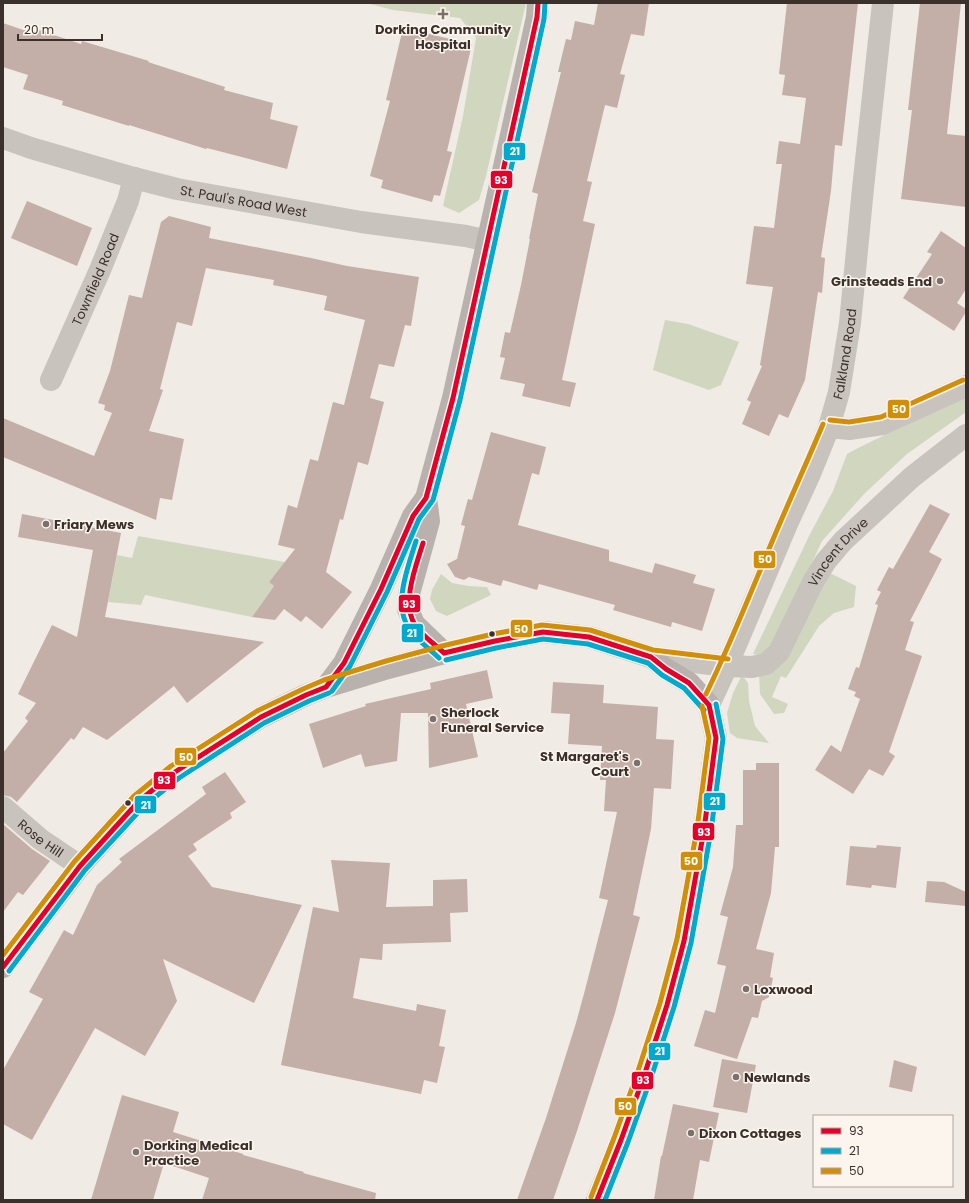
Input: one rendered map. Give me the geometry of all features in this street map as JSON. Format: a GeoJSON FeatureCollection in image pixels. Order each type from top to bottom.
{"type":"FeatureCollection","features":[{"type":"Feature","properties":{"kind":"main road"},"geometry":{"type":"LineString","coordinates":[[326,687],[344,663],[381,589],[413,516],[426,498],[453,398],[537,17],[538,3]]}},
{"type":"Feature","properties":{"kind":"main road"},"geometry":{"type":"LineString","coordinates":[[426,498],[429,521],[409,594],[408,608],[414,624],[444,653]]}},
{"type":"Feature","properties":{"kind":"main road"},"geometry":{"type":"LineString","coordinates":[[3,967],[80,866],[139,801],[175,772],[261,717],[306,695],[326,687],[388,668],[444,653],[544,632],[589,637],[651,657],[666,669],[689,683],[709,705],[716,738],[704,830],[684,941],[667,1005],[644,1076],[597,1200]]}},
{"type":"Feature","properties":{"kind":"street","name":"Falkland Road"},"geometry":{"type":"LineString","coordinates":[[709,705],[810,474],[829,427],[839,392],[850,323],[883,3]]}},
{"type":"Feature","properties":{"kind":"street","name":"St. Paul's Road West"},"geometry":{"type":"LineString","coordinates":[[3,138],[31,148],[134,178],[177,188],[354,220],[466,236],[488,241]]}},
{"type":"Feature","properties":{"kind":"street","name":"Townfield Road"},"geometry":{"type":"LineString","coordinates":[[51,380],[100,270],[128,201],[134,178]]}},
{"type":"Feature","properties":{"kind":"street"},"geometry":{"type":"LineString","coordinates":[[829,427],[849,429],[883,424],[966,386]]}},
{"type":"Feature","properties":{"kind":"street","name":"Vincent Drive"},"geometry":{"type":"LineString","coordinates":[[651,657],[727,666],[752,667],[766,664],[779,652],[813,582],[826,561],[843,541],[912,477],[966,435]]}},
{"type":"Feature","properties":{"kind":"street","name":"Rose Hill"},"geometry":{"type":"LineString","coordinates":[[3,807],[40,839],[80,866]]}},
{"type":"Feature","properties":{"kind":"green space"},"geometry":{"type":"Polygon","coordinates":[[[366,3],[526,3],[486,176],[479,200],[459,213],[443,206],[463,116],[476,38],[460,18],[393,10],[366,3]]]}},
{"type":"Feature","properties":{"kind":"green space"},"geometry":{"type":"Polygon","coordinates":[[[665,320],[688,324],[739,342],[721,385],[709,390],[653,370],[665,320]]]}},
{"type":"Feature","properties":{"kind":"green space"},"geometry":{"type":"Polygon","coordinates":[[[966,396],[966,412],[907,454],[865,493],[822,541],[774,646],[763,656],[753,654],[809,536],[833,491],[847,454],[966,396]]]}},
{"type":"Feature","properties":{"kind":"green space"},"geometry":{"type":"Polygon","coordinates":[[[138,536],[285,562],[269,582],[274,586],[252,617],[145,595],[141,605],[108,602],[117,555],[132,558],[138,536]]]}},
{"type":"Feature","properties":{"kind":"green space"},"geometry":{"type":"Polygon","coordinates":[[[828,572],[856,586],[854,607],[834,613],[819,626],[786,678],[781,676],[772,697],[788,704],[784,713],[774,714],[760,694],[759,674],[828,572]]]}},
{"type":"Feature","properties":{"kind":"green space"},"geometry":{"type":"Polygon","coordinates":[[[441,574],[452,583],[487,587],[491,595],[447,616],[436,611],[430,599],[432,590],[441,574]]]}},
{"type":"Feature","properties":{"kind":"green space"},"geometry":{"type":"Polygon","coordinates":[[[742,675],[748,683],[749,701],[755,726],[769,743],[737,738],[730,733],[727,713],[733,693],[742,675]]]}},
{"type":"Feature","properties":{"kind":"building"},"geometry":{"type":"Polygon","coordinates":[[[598,3],[649,3],[644,36],[631,34],[620,74],[625,75],[617,108],[605,105],[587,181],[592,182],[583,221],[595,224],[562,380],[576,383],[570,407],[522,396],[525,384],[500,379],[505,358],[500,357],[505,332],[510,333],[521,285],[538,194],[532,192],[561,72],[558,72],[566,39],[571,40],[575,21],[594,25],[598,3]]]}},
{"type":"Feature","properties":{"kind":"building"},"geometry":{"type":"Polygon","coordinates":[[[787,3],[858,3],[842,146],[835,145],[831,191],[821,257],[825,258],[822,293],[818,292],[805,380],[788,418],[779,414],[769,436],[742,424],[751,402],[747,400],[762,366],[760,365],[773,287],[746,284],[754,226],[774,228],[782,164],[776,164],[779,141],[800,144],[806,98],[782,95],[785,75],[779,74],[787,3]]]}},
{"type":"Feature","properties":{"kind":"building"},"geometry":{"type":"Polygon","coordinates":[[[920,3],[961,3],[947,134],[966,136],[966,207],[901,199],[912,110],[908,110],[920,3]]]}},
{"type":"Feature","properties":{"kind":"building"},"geometry":{"type":"Polygon","coordinates":[[[3,23],[35,34],[36,29],[81,44],[82,41],[149,61],[148,62],[225,87],[224,90],[273,103],[270,119],[298,126],[287,169],[207,148],[206,149],[129,126],[62,105],[63,101],[23,89],[28,75],[3,67],[3,23]]]}},
{"type":"Feature","properties":{"kind":"building"},"geometry":{"type":"Polygon","coordinates":[[[403,28],[472,44],[447,151],[452,152],[440,196],[434,195],[432,202],[381,188],[383,180],[370,176],[390,101],[386,100],[403,28]]]}},
{"type":"Feature","properties":{"kind":"building"},"geometry":{"type":"Polygon","coordinates":[[[27,201],[92,228],[77,266],[11,238],[27,201]]]}},
{"type":"Feature","properties":{"kind":"building"},"geometry":{"type":"Polygon","coordinates":[[[169,216],[211,227],[209,238],[347,266],[419,277],[411,326],[405,325],[394,367],[379,364],[370,398],[384,402],[368,465],[358,462],[343,520],[340,519],[326,572],[352,592],[322,629],[306,616],[301,622],[284,609],[275,620],[252,617],[274,586],[269,582],[295,549],[278,545],[288,505],[297,508],[310,459],[318,461],[333,402],[344,405],[365,320],[324,310],[327,296],[273,285],[274,280],[206,268],[192,326],[177,322],[160,389],[163,390],[149,431],[184,439],[172,500],[160,498],[156,520],[3,457],[3,418],[94,456],[112,413],[104,410],[105,405],[98,403],[110,371],[129,295],[142,298],[161,222],[169,216]]]}},
{"type":"Feature","properties":{"kind":"building","name":"Grinsteads End"},"geometry":{"type":"Polygon","coordinates":[[[941,231],[966,248],[966,289],[957,303],[966,309],[966,312],[954,331],[903,298],[932,254],[927,252],[941,231]]]}},
{"type":"Feature","properties":{"kind":"building"},"geometry":{"type":"Polygon","coordinates":[[[491,432],[546,447],[539,475],[532,473],[518,525],[609,550],[609,561],[652,573],[655,563],[696,575],[693,583],[715,589],[702,631],[672,622],[671,627],[613,610],[615,605],[539,584],[537,590],[503,580],[501,586],[469,577],[464,580],[455,577],[447,564],[457,559],[465,526],[461,525],[468,499],[472,500],[491,432]]]}},
{"type":"Feature","properties":{"kind":"building"},"geometry":{"type":"Polygon","coordinates":[[[930,504],[950,514],[929,552],[942,559],[910,621],[914,622],[905,650],[922,656],[889,752],[895,756],[883,776],[869,769],[853,794],[815,770],[831,745],[841,752],[860,699],[854,696],[856,692],[848,689],[856,667],[859,668],[878,605],[875,604],[881,592],[877,590],[889,567],[893,569],[930,504]]]}},
{"type":"Feature","properties":{"kind":"building"},"geometry":{"type":"Polygon","coordinates":[[[22,514],[121,533],[105,617],[264,642],[187,703],[174,686],[107,740],[83,727],[74,740],[71,738],[17,802],[11,797],[3,795],[3,753],[28,721],[25,718],[36,703],[18,694],[52,625],[77,637],[93,550],[18,537],[22,514]]]}},
{"type":"Feature","properties":{"kind":"building"},"geometry":{"type":"Polygon","coordinates":[[[487,670],[493,698],[466,704],[478,757],[429,768],[428,713],[401,713],[397,761],[365,767],[361,754],[323,768],[309,724],[366,706],[365,704],[431,689],[430,683],[487,670]]]}},
{"type":"Feature","properties":{"kind":"building"},"geometry":{"type":"Polygon","coordinates":[[[553,682],[604,685],[603,703],[658,707],[656,739],[674,740],[671,789],[654,788],[651,829],[633,915],[640,917],[615,1013],[553,1200],[517,1200],[546,1118],[585,990],[608,900],[599,898],[617,812],[604,811],[606,780],[600,780],[602,746],[568,744],[570,714],[551,713],[553,682]]]}},
{"type":"Feature","properties":{"kind":"building"},"geometry":{"type":"Polygon","coordinates":[[[756,763],[779,763],[779,847],[775,847],[771,893],[756,949],[774,953],[770,977],[773,978],[769,997],[762,1001],[758,1018],[752,1017],[737,1059],[694,1046],[705,1010],[715,1013],[726,966],[717,964],[728,917],[720,915],[733,867],[736,825],[743,825],[743,770],[756,770],[756,763]]]}},
{"type":"Feature","properties":{"kind":"building"},"geometry":{"type":"Polygon","coordinates":[[[225,772],[246,802],[230,813],[232,818],[193,844],[197,850],[188,856],[212,887],[302,905],[254,1003],[163,959],[177,1001],[145,1056],[95,1028],[32,1140],[3,1124],[3,1070],[43,999],[29,992],[64,930],[73,935],[97,885],[122,862],[119,859],[206,794],[202,787],[225,772]]]}},
{"type":"Feature","properties":{"kind":"building"},"geometry":{"type":"Polygon","coordinates":[[[3,824],[32,849],[50,861],[23,895],[18,892],[3,912],[3,824]]]}},
{"type":"Feature","properties":{"kind":"building"},"geometry":{"type":"Polygon","coordinates":[[[877,845],[901,847],[896,888],[872,885],[871,888],[846,885],[850,846],[876,848],[877,845]]]}},
{"type":"Feature","properties":{"kind":"building"},"geometry":{"type":"Polygon","coordinates":[[[331,860],[390,863],[386,907],[433,906],[433,880],[467,879],[468,912],[450,913],[451,942],[383,944],[382,960],[360,958],[353,998],[416,1011],[417,1004],[446,1010],[439,1046],[445,1047],[437,1083],[424,1080],[421,1094],[281,1065],[313,907],[339,912],[331,860]]]}},
{"type":"Feature","properties":{"kind":"building"},"geometry":{"type":"Polygon","coordinates":[[[927,881],[944,882],[966,892],[966,906],[925,902],[927,881]]]}},
{"type":"Feature","properties":{"kind":"building","name":"Newlands"},"geometry":{"type":"Polygon","coordinates":[[[722,1059],[756,1065],[747,1113],[713,1107],[722,1059]]]}},
{"type":"Feature","properties":{"kind":"building"},"geometry":{"type":"Polygon","coordinates":[[[894,1060],[917,1067],[912,1092],[889,1087],[894,1060]]]}},
{"type":"Feature","properties":{"kind":"building"},"geometry":{"type":"Polygon","coordinates":[[[122,1095],[179,1112],[173,1132],[243,1155],[376,1193],[375,1200],[202,1200],[209,1178],[164,1163],[153,1200],[91,1200],[122,1095]]]}},
{"type":"Feature","properties":{"kind":"building"},"geometry":{"type":"Polygon","coordinates":[[[673,1104],[719,1113],[709,1162],[700,1160],[693,1200],[654,1200],[661,1156],[673,1104]]]}},
{"type":"Feature","properties":{"kind":"transit line","name":"93"},"geometry":{"type":"LineString","coordinates":[[326,687],[344,663],[381,589],[413,516],[426,498],[453,398],[537,17],[538,3]]}},
{"type":"Feature","properties":{"kind":"transit line","name":"21"},"geometry":{"type":"LineString","coordinates":[[332,691],[350,666],[387,592],[419,519],[433,500],[460,400],[544,19],[545,3]]}},
{"type":"Feature","properties":{"kind":"transit line","name":"50"},"geometry":{"type":"LineString","coordinates":[[830,420],[849,422],[881,417],[963,380]]}},
{"type":"Feature","properties":{"kind":"transit line","name":"50"},"geometry":{"type":"LineString","coordinates":[[706,694],[733,636],[823,424]]}},
{"type":"Feature","properties":{"kind":"transit line","name":"21"},"geometry":{"type":"LineString","coordinates":[[416,541],[403,586],[402,610],[405,620],[413,634],[439,658]]}},
{"type":"Feature","properties":{"kind":"transit line","name":"93"},"geometry":{"type":"LineString","coordinates":[[423,543],[411,584],[409,606],[415,625],[421,633],[444,653]]}},
{"type":"Feature","properties":{"kind":"transit line","name":"50"},"geometry":{"type":"LineString","coordinates":[[3,955],[74,862],[134,796],[171,766],[257,711],[324,680],[442,646],[493,634],[542,625],[590,630],[653,650],[728,659]]}},
{"type":"Feature","properties":{"kind":"transit line","name":"93"},"geometry":{"type":"LineString","coordinates":[[444,653],[543,632],[589,637],[651,657],[666,669],[689,683],[709,705]]}},
{"type":"Feature","properties":{"kind":"transit line","name":"21"},"geometry":{"type":"LineString","coordinates":[[446,660],[543,639],[588,644],[648,663],[662,675],[684,688],[704,710]]}},
{"type":"Feature","properties":{"kind":"transit line","name":"93"},"geometry":{"type":"LineString","coordinates":[[3,967],[80,866],[139,801],[175,772],[261,717],[326,687]]}},
{"type":"Feature","properties":{"kind":"transit line","name":"21"},"geometry":{"type":"LineString","coordinates":[[9,971],[85,870],[144,806],[179,778],[264,723],[329,693]]}},
{"type":"Feature","properties":{"kind":"transit line","name":"21"},"geometry":{"type":"LineString","coordinates":[[605,1200],[651,1078],[674,1007],[691,943],[711,831],[723,739],[716,704]]}},
{"type":"Feature","properties":{"kind":"transit line","name":"93"},"geometry":{"type":"LineString","coordinates":[[597,1200],[644,1076],[667,1005],[684,941],[704,830],[716,738],[709,705]]}},
{"type":"Feature","properties":{"kind":"transit line","name":"50"},"geometry":{"type":"LineString","coordinates":[[591,1197],[637,1074],[660,1003],[677,939],[697,829],[709,738],[702,706]]}},
{"type":"Feature","properties":{"kind":"place","name":"Dorking Community Hospital"},"geometry":{"type":"Point","coordinates":[443,14]}},
{"type":"Feature","properties":{"kind":"place","name":"Grinsteads End"},"geometry":{"type":"Point","coordinates":[940,281]}},
{"type":"Feature","properties":{"kind":"place","name":"Friary Mews"},"geometry":{"type":"Point","coordinates":[46,524]}},
{"type":"Feature","properties":{"kind":"place","name":"Sherlock Funeral Service"},"geometry":{"type":"Point","coordinates":[433,719]}},
{"type":"Feature","properties":{"kind":"place","name":"St Margaret's Court"},"geometry":{"type":"Point","coordinates":[637,763]}},
{"type":"Feature","properties":{"kind":"place","name":"Loxwood"},"geometry":{"type":"Point","coordinates":[746,989]}},
{"type":"Feature","properties":{"kind":"place","name":"Newlands"},"geometry":{"type":"Point","coordinates":[736,1077]}},
{"type":"Feature","properties":{"kind":"place","name":"Dixon Cottages"},"geometry":{"type":"Point","coordinates":[691,1133]}},
{"type":"Feature","properties":{"kind":"place","name":"Dorking Medical Practice"},"geometry":{"type":"Point","coordinates":[136,1152]}}]}
